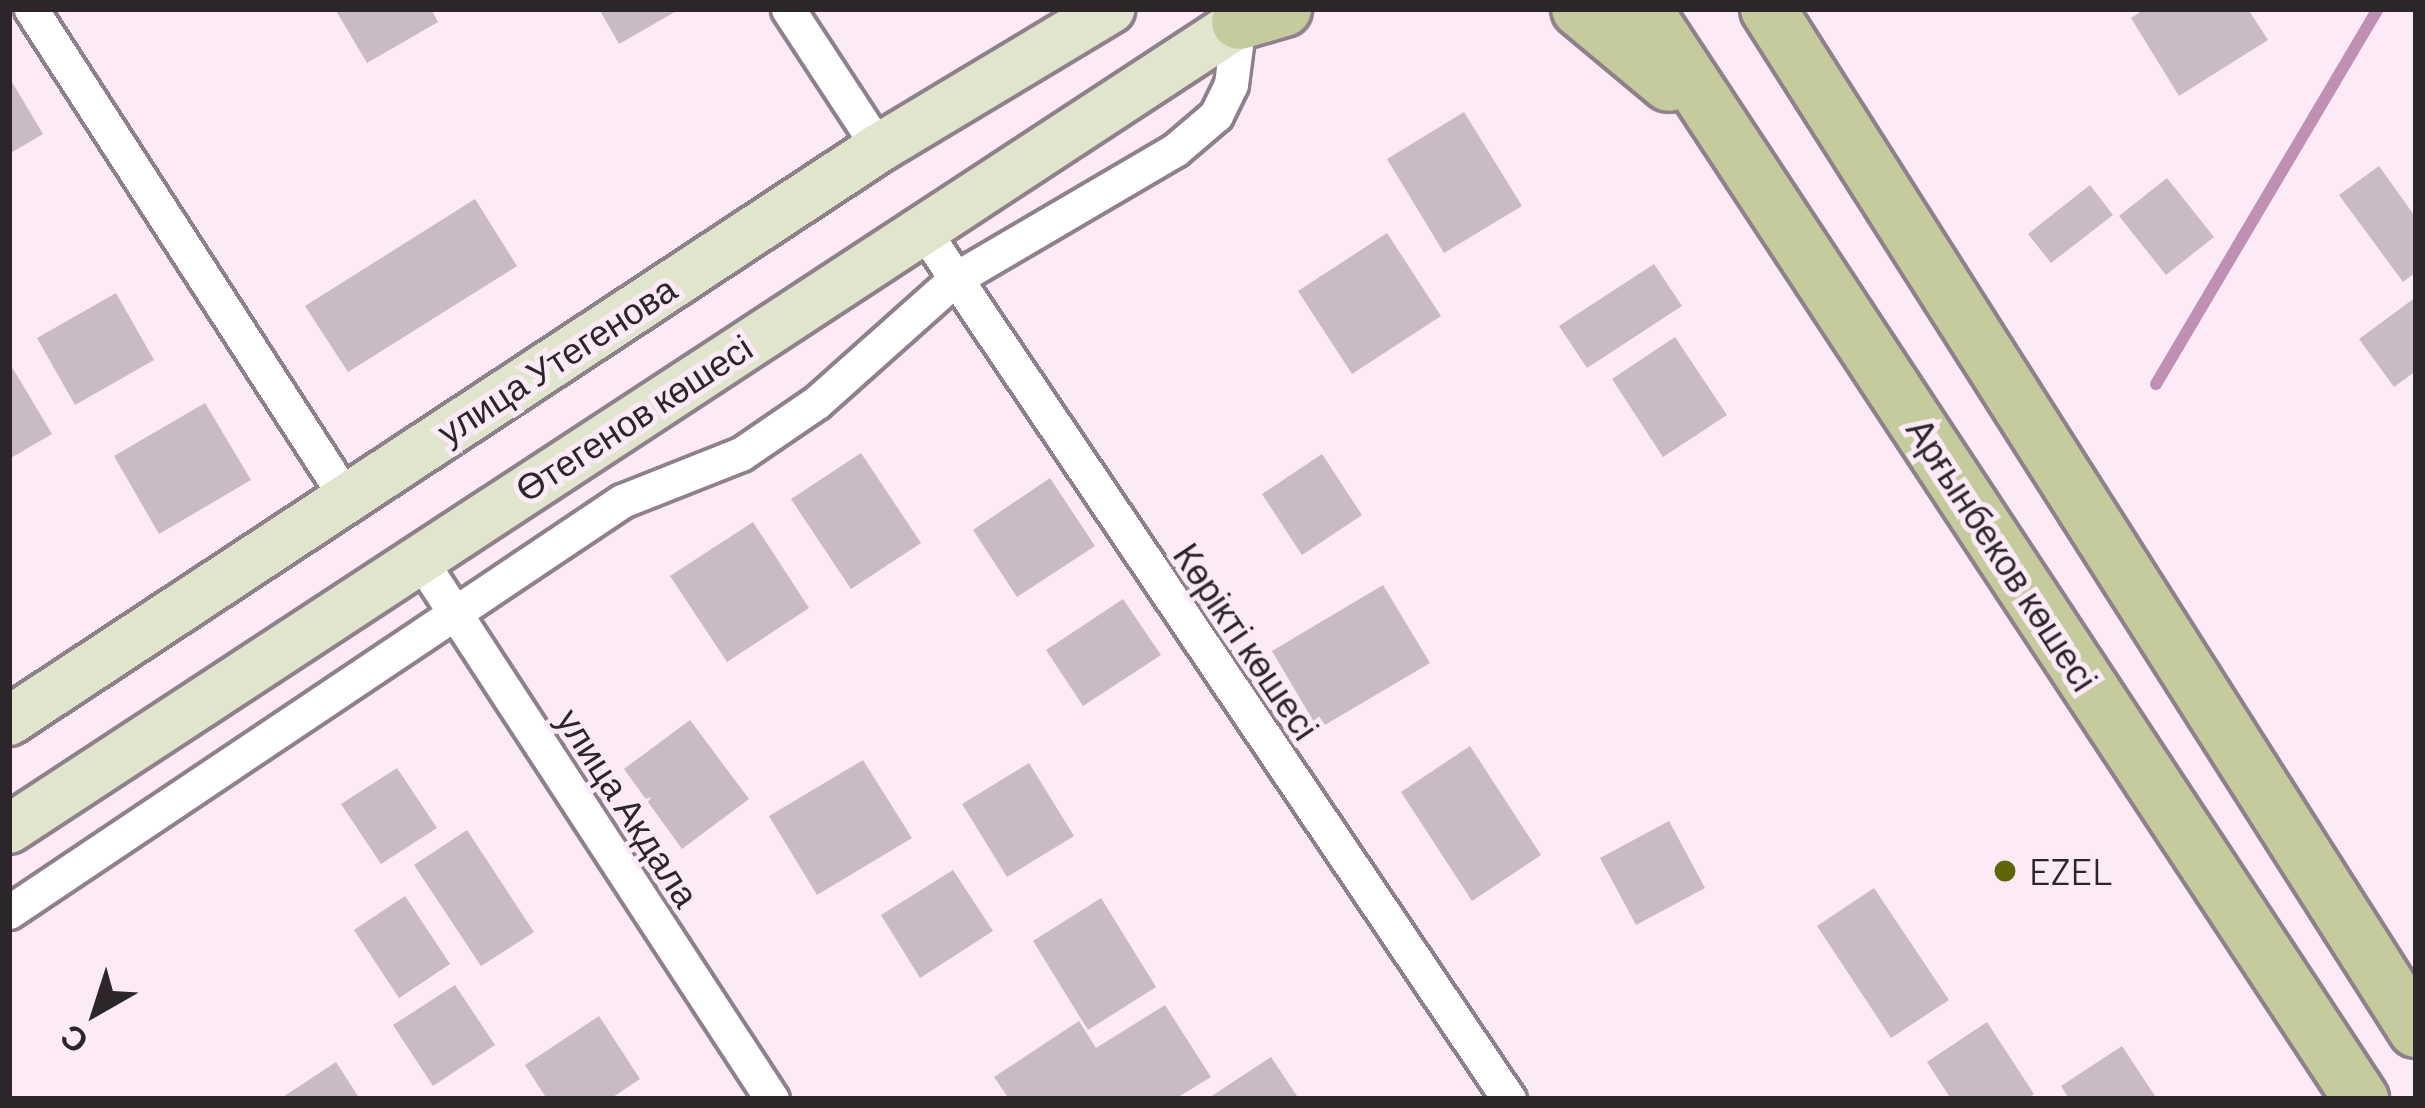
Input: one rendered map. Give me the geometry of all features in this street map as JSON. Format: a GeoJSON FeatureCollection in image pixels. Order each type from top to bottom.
{"type":"FeatureCollection","features":[{"type":"Feature","properties":{"kind":"main road","name":"улица Утегенова"},"geometry":{"type":"LineString","coordinates":[[9,721],[879,148],[1110,9]]}},
{"type":"Feature","properties":{"kind":"main road"},"geometry":{"type":"LineString","coordinates":[[1579,9],[1729,139]]}},
{"type":"Feature","properties":{"kind":"main road","name":"Арғынбеков көшесі"},"geometry":{"type":"LineString","coordinates":[[1644,9],[2362,1099]]}},
{"type":"Feature","properties":{"kind":"main road","name":"Өтегенов көшесі"},"geometry":{"type":"LineString","coordinates":[[9,829],[921,227],[1261,13]]}},
{"type":"Feature","properties":{"kind":"main road"},"geometry":{"type":"LineString","coordinates":[[1776,15],[2416,1030]]}},
{"type":"Feature","properties":{"kind":"street"},"geometry":{"type":"LineString","coordinates":[[31,9],[345,496]]}},
{"type":"Feature","properties":{"kind":"street"},"geometry":{"type":"LineString","coordinates":[[788,9],[879,148]]}},
{"type":"Feature","properties":{"kind":"street"},"geometry":{"type":"LineString","coordinates":[[9,912],[622,502],[741,454],[817,402],[956,279],[1175,150],[1216,115],[1261,13]]}},
{"type":"Feature","properties":{"kind":"street","name":"Көрікті көшесі"},"geometry":{"type":"LineString","coordinates":[[921,227],[1509,1099]]}},
{"type":"Feature","properties":{"kind":"street","name":"улица Акдала"},"geometry":{"type":"LineString","coordinates":[[419,558],[772,1099]]}},
{"type":"Feature","properties":{"kind":"building"},"geometry":{"type":"Polygon","coordinates":[[[335,9],[431,9],[438,22],[367,63],[335,9]]]}},
{"type":"Feature","properties":{"kind":"building"},"geometry":{"type":"Polygon","coordinates":[[[599,9],[680,9],[619,44],[599,9]]]}},
{"type":"Feature","properties":{"kind":"building"},"geometry":{"type":"Polygon","coordinates":[[[2145,9],[2248,9],[2268,40],[2179,96],[2131,18],[2145,9]]]}},
{"type":"Feature","properties":{"kind":"building"},"geometry":{"type":"Polygon","coordinates":[[[9,77],[43,134],[9,154],[9,77]]]}},
{"type":"Feature","properties":{"kind":"building"},"geometry":{"type":"Polygon","coordinates":[[[1464,112],[1522,206],[1444,253],[1387,159],[1464,112]]]}},
{"type":"Feature","properties":{"kind":"building"},"geometry":{"type":"Polygon","coordinates":[[[2379,166],[2416,218],[2416,272],[2403,282],[2339,195],[2379,166]]]}},
{"type":"Feature","properties":{"kind":"building"},"geometry":{"type":"Polygon","coordinates":[[[2167,178],[2214,237],[2166,275],[2119,216],[2167,178]]]}},
{"type":"Feature","properties":{"kind":"building"},"geometry":{"type":"Polygon","coordinates":[[[2090,185],[2113,215],[2051,263],[2028,234],[2090,185]]]}},
{"type":"Feature","properties":{"kind":"building"},"geometry":{"type":"Polygon","coordinates":[[[475,199],[517,266],[348,372],[305,306],[475,199]]]}},
{"type":"Feature","properties":{"kind":"building"},"geometry":{"type":"Polygon","coordinates":[[[1387,233],[1441,316],[1352,374],[1298,291],[1387,233]]]}},
{"type":"Feature","properties":{"kind":"building"},"geometry":{"type":"Polygon","coordinates":[[[1654,264],[1682,306],[1587,368],[1559,326],[1654,264]]]}},
{"type":"Feature","properties":{"kind":"building"},"geometry":{"type":"Polygon","coordinates":[[[116,293],[154,360],[75,405],[37,338],[116,293]]]}},
{"type":"Feature","properties":{"kind":"building"},"geometry":{"type":"Polygon","coordinates":[[[2416,297],[2416,371],[2394,387],[2359,339],[2416,297]]]}},
{"type":"Feature","properties":{"kind":"building"},"geometry":{"type":"Polygon","coordinates":[[[1675,337],[1727,415],[1663,457],[1612,379],[1675,337]]]}},
{"type":"Feature","properties":{"kind":"building"},"geometry":{"type":"Polygon","coordinates":[[[9,362],[52,434],[9,459],[9,362]]]}},
{"type":"Feature","properties":{"kind":"building"},"geometry":{"type":"Polygon","coordinates":[[[205,403],[251,480],[159,534],[114,456],[205,403]]]}},
{"type":"Feature","properties":{"kind":"building"},"geometry":{"type":"Polygon","coordinates":[[[861,453],[921,543],[851,589],[791,499],[861,453]]]}},
{"type":"Feature","properties":{"kind":"building"},"geometry":{"type":"Polygon","coordinates":[[[1322,454],[1362,515],[1302,555],[1262,494],[1322,454]]]}},
{"type":"Feature","properties":{"kind":"building"},"geometry":{"type":"Polygon","coordinates":[[[1050,478],[1095,546],[1017,597],[973,530],[1050,478]]]}},
{"type":"Feature","properties":{"kind":"building"},"geometry":{"type":"Polygon","coordinates":[[[753,522],[809,608],[727,662],[670,576],[753,522]]]}},
{"type":"Feature","properties":{"kind":"building"},"geometry":{"type":"Polygon","coordinates":[[[1383,585],[1430,663],[1318,729],[1272,651],[1383,585]]]}},
{"type":"Feature","properties":{"kind":"building"},"geometry":{"type":"Polygon","coordinates":[[[1123,599],[1161,655],[1083,706],[1046,650],[1123,599]]]}},
{"type":"Feature","properties":{"kind":"building"},"geometry":{"type":"Polygon","coordinates":[[[690,720],[749,799],[682,849],[624,769],[690,720]]]}},
{"type":"Feature","properties":{"kind":"building"},"geometry":{"type":"Polygon","coordinates":[[[1470,746],[1541,855],[1472,901],[1401,792],[1470,746]]]}},
{"type":"Feature","properties":{"kind":"building"},"geometry":{"type":"Polygon","coordinates":[[[863,760],[912,838],[817,895],[769,816],[863,760]]]}},
{"type":"Feature","properties":{"kind":"building"},"geometry":{"type":"Polygon","coordinates":[[[1029,763],[1074,836],[1007,877],[962,804],[1029,763]]]}},
{"type":"Feature","properties":{"kind":"building"},"geometry":{"type":"Polygon","coordinates":[[[397,768],[437,828],[381,864],[341,804],[397,768]]]}},
{"type":"Feature","properties":{"kind":"building"},"geometry":{"type":"Polygon","coordinates":[[[1669,821],[1705,888],[1636,925],[1600,858],[1669,821]]]}},
{"type":"Feature","properties":{"kind":"building"},"geometry":{"type":"Polygon","coordinates":[[[467,830],[534,932],[481,966],[414,865],[467,830]]]}},
{"type":"Feature","properties":{"kind":"building"},"geometry":{"type":"Polygon","coordinates":[[[953,870],[993,931],[920,978],[881,915],[953,870]]]}},
{"type":"Feature","properties":{"kind":"building"},"geometry":{"type":"Polygon","coordinates":[[[1874,888],[1949,1000],[1891,1038],[1817,926],[1874,888]]]}},
{"type":"Feature","properties":{"kind":"building"},"geometry":{"type":"Polygon","coordinates":[[[405,896],[450,964],[399,998],[354,930],[405,896]]]}},
{"type":"Feature","properties":{"kind":"building"},"geometry":{"type":"Polygon","coordinates":[[[1101,898],[1156,987],[1088,1030],[1033,941],[1101,898]]]}},
{"type":"Feature","properties":{"kind":"building"},"geometry":{"type":"Polygon","coordinates":[[[455,985],[495,1045],[433,1086],[393,1025],[455,985]]]}},
{"type":"Feature","properties":{"kind":"building"},"geometry":{"type":"Polygon","coordinates":[[[1165,1005],[1211,1077],[1175,1099],[1009,1099],[994,1077],[1079,1021],[1096,1048],[1165,1005]]]}},
{"type":"Feature","properties":{"kind":"building"},"geometry":{"type":"Polygon","coordinates":[[[599,1016],[640,1079],[610,1099],[547,1099],[525,1065],[599,1016]]]}},
{"type":"Feature","properties":{"kind":"building"},"geometry":{"type":"Polygon","coordinates":[[[1987,1022],[2034,1094],[2027,1099],[1951,1099],[1927,1062],[1987,1022]]]}},
{"type":"Feature","properties":{"kind":"building"},"geometry":{"type":"Polygon","coordinates":[[[2122,1046],[2157,1099],[2069,1099],[2061,1086],[2122,1046]]]}},
{"type":"Feature","properties":{"kind":"building"},"geometry":{"type":"Polygon","coordinates":[[[1271,1057],[1299,1099],[1207,1099],[1271,1057]]]}},
{"type":"Feature","properties":{"kind":"building"},"geometry":{"type":"Polygon","coordinates":[[[336,1062],[360,1099],[280,1099],[336,1062]]]}},
{"type":"Feature","properties":{"kind":"waterway"},"geometry":{"type":"LineString","coordinates":[[2156,384],[2378,9]]}},
{"type":"Feature","properties":{"kind":"place","name":"EZEL"},"geometry":{"type":"Point","coordinates":[2005,871]}}]}
